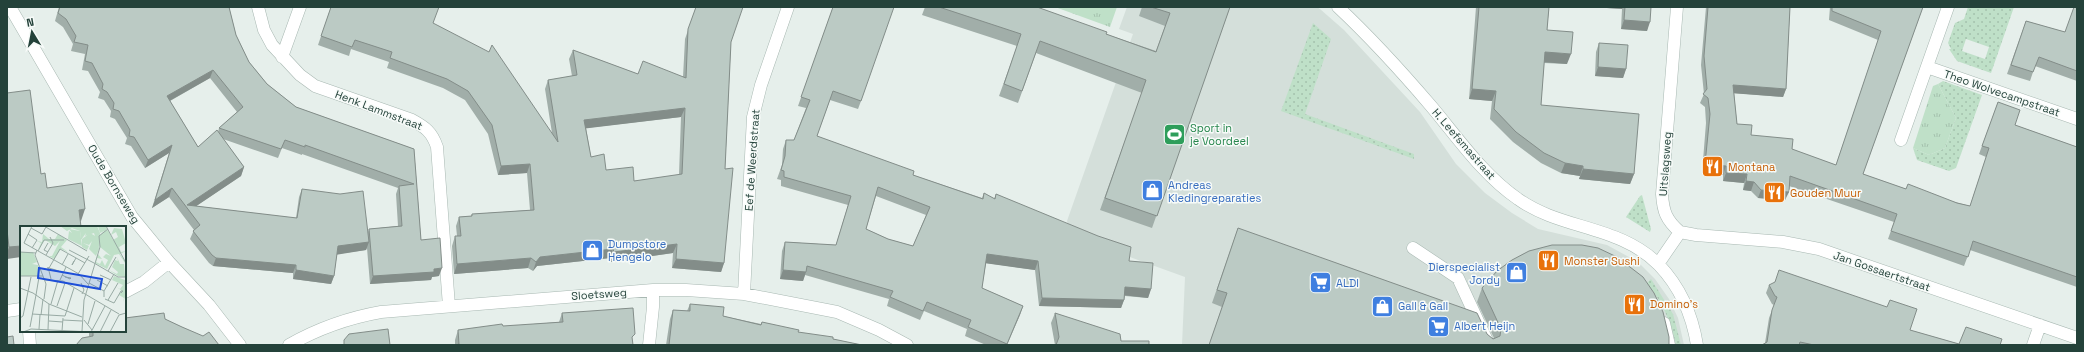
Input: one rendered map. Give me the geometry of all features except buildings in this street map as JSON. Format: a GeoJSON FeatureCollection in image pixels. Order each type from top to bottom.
{"type":"FeatureCollection","features":[{"type":"Feature","properties":{"kind":"street","name":"Oude Bornseweg"},"geometry":{"type":"LineString","coordinates":[[10,7],[132,217],[168,262],[209,305],[240,345]]}},
{"type":"Feature","properties":{"kind":"street","name":"Henk Lammstraat"},"geometry":{"type":"LineString","coordinates":[[258,7],[264,30],[282,57],[300,75],[316,86],[412,120],[426,128],[433,136],[437,147],[449,306]]}},
{"type":"Feature","properties":{"kind":"street"},"geometry":{"type":"LineString","coordinates":[[282,57],[300,7]]}},
{"type":"Feature","properties":{"kind":"street","name":"Eef de Weerdstraat"},"geometry":{"type":"LineString","coordinates":[[744,294],[753,117],[761,85],[788,7]]}},
{"type":"Feature","properties":{"kind":"street","name":"H. Leefsmastraat"},"geometry":{"type":"LineString","coordinates":[[1338,7],[1412,85],[1493,178],[1518,199],[1545,214],[1610,233],[1636,246],[1658,264]]}},
{"type":"Feature","properties":{"kind":"street","name":"Uitslagsweg"},"geometry":{"type":"LineString","coordinates":[[1677,7],[1662,194],[1663,209],[1669,222],[1680,232]]}},
{"type":"Feature","properties":{"kind":"street"},"geometry":{"type":"LineString","coordinates":[[1901,140],[1948,7]]}},
{"type":"Feature","properties":{"kind":"street","name":"Theo Wolvecampstraat"},"geometry":{"type":"LineString","coordinates":[[1927,67],[2077,119]]}},
{"type":"Feature","properties":{"kind":"street"},"geometry":{"type":"LineString","coordinates":[[1680,232],[1658,264],[1675,284],[1687,306],[1697,345]]}},
{"type":"Feature","properties":{"kind":"street","name":"Jan Gossaertstraat"},"geometry":{"type":"LineString","coordinates":[[1680,232],[1696,235],[1783,242],[1819,249],[2077,338]]}},
{"type":"Feature","properties":{"kind":"street"},"geometry":{"type":"LineString","coordinates":[[1412,248],[1458,278],[1489,345]]}},
{"type":"Feature","properties":{"kind":"street"},"geometry":{"type":"LineString","coordinates":[[126,291],[144,282],[168,262]]}},
{"type":"Feature","properties":{"kind":"street"},"geometry":{"type":"LineString","coordinates":[[649,345],[653,307],[653,290]]}},
{"type":"Feature","properties":{"kind":"street","name":"Sloetsweg"},"geometry":{"type":"LineString","coordinates":[[289,345],[312,332],[351,317],[380,312],[653,290],[686,290],[744,294],[837,312],[879,330],[907,345]]}},
{"type":"Feature","properties":{"kind":"street"},"geometry":{"type":"LineString","coordinates":[[7,311],[20,309]]}},
{"type":"Feature","properties":{"kind":"street"},"geometry":{"type":"LineString","coordinates":[[1661,312],[1670,345]]}},
{"type":"Feature","properties":{"kind":"street"},"geometry":{"type":"LineString","coordinates":[[2033,345],[2040,325]]}},
{"type":"Feature","properties":{"kind":"street"},"geometry":{"type":"LineString","coordinates":[[28,332],[30,345]]}},
{"type":"Feature","properties":{"kind":"shaded area"},"geometry":{"type":"Polygon","coordinates":[[[1127,7],[1317,7],[1344,30],[1420,112],[1456,164],[1485,193],[1512,213],[1538,229],[1607,245],[1638,262],[1655,279],[1669,299],[1678,318],[1684,345],[1182,345],[1185,277],[1069,235],[1067,221],[1133,34],[1119,29],[1127,7]]]}},
{"type":"Feature","properties":{"kind":"green space"},"geometry":{"type":"Polygon","coordinates":[[[1055,7],[1117,7],[1110,27],[1055,7]]]}},
{"type":"Feature","properties":{"kind":"green space"},"geometry":{"type":"Polygon","coordinates":[[[1968,7],[2014,7],[1991,73],[1957,61],[1949,49],[1951,49],[1948,43],[1955,23],[1964,19],[1968,7]],[[1966,39],[1962,51],[1985,59],[1989,47],[1966,39]]]}},
{"type":"Feature","properties":{"kind":"green space"},"geometry":{"type":"Polygon","coordinates":[[[1313,23],[1331,39],[1305,114],[1414,154],[1414,159],[1281,111],[1313,23]]]}},
{"type":"Feature","properties":{"kind":"green space"},"geometry":{"type":"Polygon","coordinates":[[[1943,81],[1982,95],[1956,168],[1949,171],[1917,160],[1913,148],[1929,155],[1945,148],[1956,118],[1938,84],[1943,81]]]}},
{"type":"Feature","properties":{"kind":"green space"},"geometry":{"type":"Polygon","coordinates":[[[1938,84],[1956,118],[1945,148],[1929,155],[1913,148],[1933,86],[1938,84]]]}},
{"type":"Feature","properties":{"kind":"green space"},"geometry":{"type":"Polygon","coordinates":[[[1642,195],[1651,229],[1650,232],[1626,217],[1642,195]]]}},
{"type":"Feature","properties":{"kind":"green space"},"geometry":{"type":"Polygon","coordinates":[[[1651,279],[1673,314],[1681,345],[1676,345],[1665,312],[1647,283],[1651,279]]]}},
{"type":"Feature","properties":{"kind":"place","name":"Sport in je Voordeel"},"geometry":{"type":"Point","coordinates":[1174,134]}},
{"type":"Feature","properties":{"kind":"place","name":"Montana"},"geometry":{"type":"Point","coordinates":[1713,167]}},
{"type":"Feature","properties":{"kind":"place","name":"Andreas Kledingreparaties"},"geometry":{"type":"Point","coordinates":[1153,191]}},
{"type":"Feature","properties":{"kind":"place","name":"Gouden Muur"},"geometry":{"type":"Point","coordinates":[1775,193]}},
{"type":"Feature","properties":{"kind":"place","name":"Dumpstore Hengelo"},"geometry":{"type":"Point","coordinates":[592,250]}},
{"type":"Feature","properties":{"kind":"place","name":"Monster Sushi"},"geometry":{"type":"Point","coordinates":[1548,261]}},
{"type":"Feature","properties":{"kind":"place","name":"Dierspecialist Jordy"},"geometry":{"type":"Point","coordinates":[1516,273]}},
{"type":"Feature","properties":{"kind":"place","name":"ALDI"},"geometry":{"type":"Point","coordinates":[1321,283]}},
{"type":"Feature","properties":{"kind":"place","name":"Domino's"},"geometry":{"type":"Point","coordinates":[1634,304]}},
{"type":"Feature","properties":{"kind":"place","name":"Gall & Gall"},"geometry":{"type":"Point","coordinates":[1382,306]}},
{"type":"Feature","properties":{"kind":"place","name":"Albert Heijn"},"geometry":{"type":"Point","coordinates":[1438,326]}}]}
